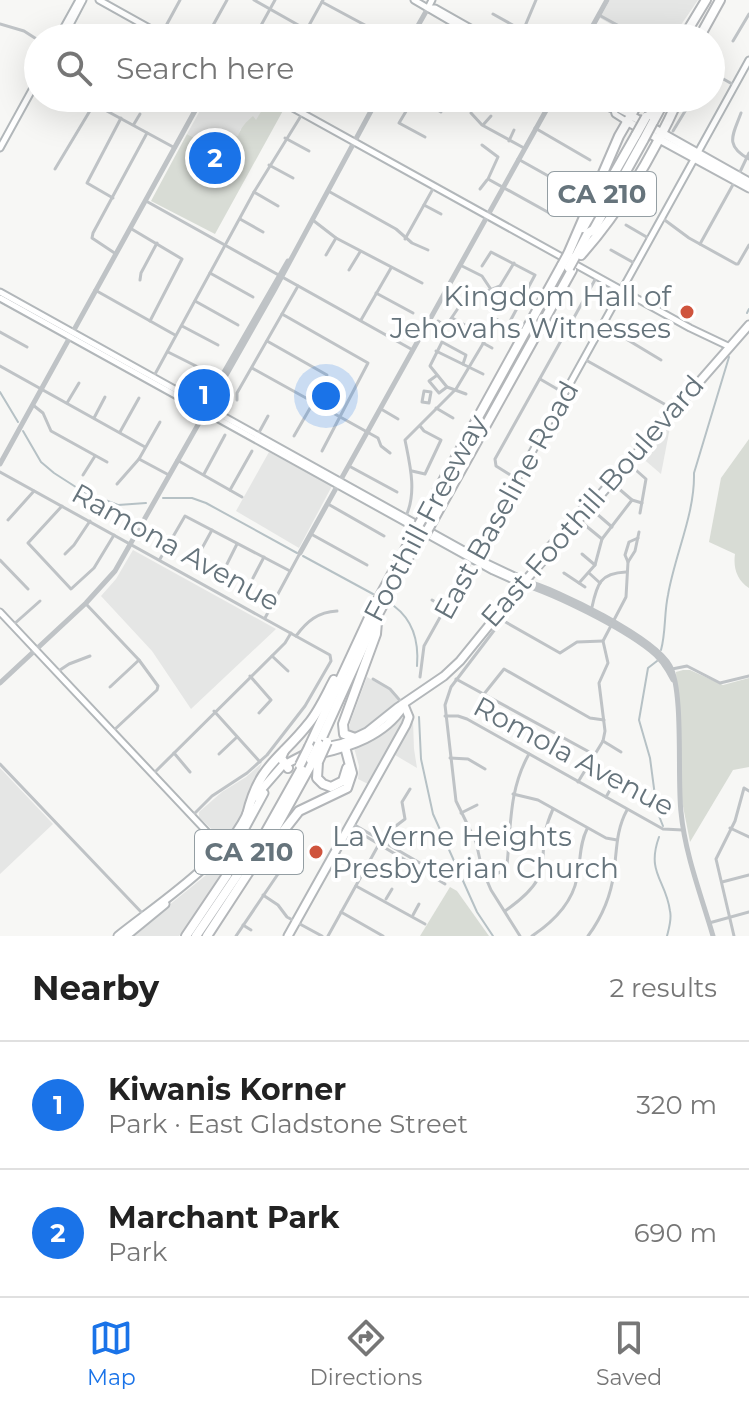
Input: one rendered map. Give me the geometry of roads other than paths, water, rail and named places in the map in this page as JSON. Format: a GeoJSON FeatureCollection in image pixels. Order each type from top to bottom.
{"type":"FeatureCollection","features":[{"type":"Feature","properties":{"kind":"highway"},"geometry":{"type":"LineString","coordinates":[[694,24],[714,0]]}},
{"type":"Feature","properties":{"kind":"highway"},"geometry":{"type":"LineString","coordinates":[[701,24],[714,0]]}},
{"type":"Feature","properties":{"kind":"highway"},"geometry":{"type":"LineString","coordinates":[[709,24],[714,0]]}},
{"type":"Feature","properties":{"kind":"highway"},"geometry":{"type":"LineString","coordinates":[[575,256],[587,205],[632,112]]}},
{"type":"Feature","properties":{"kind":"highway","name":"Foothill Freeway"},"geometry":{"type":"LineString","coordinates":[[575,256],[653,112]]}},
{"type":"Feature","properties":{"kind":"highway"},"geometry":{"type":"LineString","coordinates":[[575,256],[621,201],[672,112]]}},
{"type":"Feature","properties":{"kind":"highway","name":"Foothill Freeway"},"geometry":{"type":"LineString","coordinates":[[426,522],[439,489],[505,369],[588,233],[595,229],[639,136]]}},
{"type":"Feature","properties":{"kind":"highway","name":"Foothill Freeway"},"geometry":{"type":"LineString","coordinates":[[200,936],[249,872],[295,796],[354,650],[567,267]]}},
{"type":"Feature","properties":{"kind":"highway","name":"Foothill Freeway"},"geometry":{"type":"LineString","coordinates":[[200,936],[333,721],[389,589],[417,537]]}},
{"type":"Feature","properties":{"kind":"highway"},"geometry":{"type":"LineString","coordinates":[[318,744],[389,589]]}},
{"type":"Feature","properties":{"kind":"highway"},"geometry":{"type":"LineString","coordinates":[[355,738],[344,734],[343,724],[376,634],[377,622]]}},
{"type":"Feature","properties":{"kind":"highway"},"geometry":{"type":"LineString","coordinates":[[247,815],[257,784],[271,762],[311,720],[344,661],[354,650]]}},
{"type":"Feature","properties":{"kind":"highway"},"geometry":{"type":"LineString","coordinates":[[310,761],[319,781],[331,787],[341,784],[348,771],[343,746]]}},
{"type":"Feature","properties":{"kind":"highway"},"geometry":{"type":"LineString","coordinates":[[249,872],[294,815],[347,788],[352,773],[343,746]]}},
{"type":"Feature","properties":{"kind":"highway"},"geometry":{"type":"LineString","coordinates":[[286,766],[281,758],[287,747]]}},
{"type":"Feature","properties":{"kind":"highway"},"geometry":{"type":"LineString","coordinates":[[186,936],[227,875],[230,865],[226,852]]}},
{"type":"Feature","properties":{"kind":"main road"},"geometry":{"type":"LineString","coordinates":[[68,24],[81,0]]}},
{"type":"Feature","properties":{"kind":"main road"},"geometry":{"type":"LineString","coordinates":[[99,0],[140,24]]}},
{"type":"Feature","properties":{"kind":"main road"},"geometry":{"type":"LineString","coordinates":[[414,0],[455,24]]}},
{"type":"Feature","properties":{"kind":"main road"},"geometry":{"type":"LineString","coordinates":[[428,8],[432,0]]}},
{"type":"Feature","properties":{"kind":"main road"},"geometry":{"type":"LineString","coordinates":[[428,8],[435,8],[463,24]]}},
{"type":"Feature","properties":{"kind":"main road","name":"East Baseline Road"},"geometry":{"type":"LineString","coordinates":[[725,102],[749,60]]}},
{"type":"Feature","properties":{"kind":"main road"},"geometry":{"type":"LineString","coordinates":[[0,148],[24,104]]}},
{"type":"Feature","properties":{"kind":"main road"},"geometry":{"type":"LineString","coordinates":[[300,112],[729,347]]}},
{"type":"Feature","properties":{"kind":"main road"},"geometry":{"type":"LineString","coordinates":[[614,112],[749,185]]}},
{"type":"Feature","properties":{"kind":"main road","name":"East Baseline Road"},"geometry":{"type":"LineString","coordinates":[[474,558],[720,112]]}},
{"type":"Feature","properties":{"kind":"main road"},"geometry":{"type":"LineString","coordinates":[[0,295],[521,582]]}},
{"type":"Feature","properties":{"kind":"main road","name":"East Foothill Boulevard"},"geometry":{"type":"LineString","coordinates":[[475,644],[521,582],[748,322]]}},
{"type":"Feature","properties":{"kind":"main road","name":"East Foothill Boulevard"},"geometry":{"type":"LineString","coordinates":[[404,705],[475,644],[498,618],[521,582]]}},
{"type":"Feature","properties":{"kind":"main road"},"geometry":{"type":"LineString","coordinates":[[0,612],[226,852]]}},
{"type":"Feature","properties":{"kind":"main road"},"geometry":{"type":"LineString","coordinates":[[343,746],[404,705]]}},
{"type":"Feature","properties":{"kind":"main road"},"geometry":{"type":"LineString","coordinates":[[226,852],[260,789],[286,766],[304,753],[366,739],[404,705]]}},
{"type":"Feature","properties":{"kind":"main road"},"geometry":{"type":"LineString","coordinates":[[288,936],[406,725],[409,717],[404,705]]}},
{"type":"Feature","properties":{"kind":"main road"},"geometry":{"type":"LineString","coordinates":[[392,718],[401,719],[406,725]]}},
{"type":"Feature","properties":{"kind":"main road"},"geometry":{"type":"LineString","coordinates":[[126,936],[243,834],[265,791],[286,766]]}},
{"type":"Feature","properties":{"kind":"main road"},"geometry":{"type":"LineString","coordinates":[[118,936],[146,917]]}},
{"type":"Feature","properties":{"kind":"street"},"geometry":{"type":"LineString","coordinates":[[169,24],[180,0]]}},
{"type":"Feature","properties":{"kind":"street"},"geometry":{"type":"LineString","coordinates":[[214,24],[227,0]]}},
{"type":"Feature","properties":{"kind":"street"},"geometry":{"type":"LineString","coordinates":[[254,0],[296,24]]}},
{"type":"Feature","properties":{"kind":"street"},"geometry":{"type":"LineString","coordinates":[[262,24],[275,0]]}},
{"type":"Feature","properties":{"kind":"street"},"geometry":{"type":"LineString","coordinates":[[527,24],[536,0]]}},
{"type":"Feature","properties":{"kind":"street"},"geometry":{"type":"LineString","coordinates":[[594,24],[607,0]]}},
{"type":"Feature","properties":{"kind":"street"},"geometry":{"type":"LineString","coordinates":[[310,24],[323,1],[364,24]]}},
{"type":"Feature","properties":{"kind":"street"},"geometry":{"type":"LineString","coordinates":[[419,24],[428,8]]}},
{"type":"Feature","properties":{"kind":"street"},"geometry":{"type":"LineString","coordinates":[[493,14],[511,24]]}},
{"type":"Feature","properties":{"kind":"street"},"geometry":{"type":"LineString","coordinates":[[733,41],[749,14]]}},
{"type":"Feature","properties":{"kind":"street"},"geometry":{"type":"LineString","coordinates":[[599,15],[615,24]]}},
{"type":"Feature","properties":{"kind":"street"},"geometry":{"type":"LineString","coordinates":[[0,24],[24,31]]}},
{"type":"Feature","properties":{"kind":"street"},"geometry":{"type":"LineString","coordinates":[[725,80],[734,85]]}},
{"type":"Feature","properties":{"kind":"street"},"geometry":{"type":"LineString","coordinates":[[55,169],[89,112]]}},
{"type":"Feature","properties":{"kind":"street"},"geometry":{"type":"LineString","coordinates":[[109,112],[175,148]]}},
{"type":"Feature","properties":{"kind":"street"},"geometry":{"type":"LineString","coordinates":[[0,464],[194,112]]}},
{"type":"Feature","properties":{"kind":"street"},"geometry":{"type":"LineString","coordinates":[[0,683],[110,578],[370,112]]}},
{"type":"Feature","properties":{"kind":"street"},"geometry":{"type":"LineString","coordinates":[[406,112],[399,123],[425,137]]}},
{"type":"Feature","properties":{"kind":"street"},"geometry":{"type":"LineString","coordinates":[[265,618],[545,112]]}},
{"type":"Feature","properties":{"kind":"street"},"geometry":{"type":"LineString","coordinates":[[673,131],[685,112]]}},
{"type":"Feature","properties":{"kind":"street"},"geometry":{"type":"LineString","coordinates":[[471,113],[482,125],[524,148]]}},
{"type":"Feature","properties":{"kind":"street"},"geometry":{"type":"LineString","coordinates":[[700,244],[748,157],[736,150],[733,143],[734,129],[741,113]]}},
{"type":"Feature","properties":{"kind":"street"},"geometry":{"type":"LineString","coordinates":[[134,125],[140,114]]}},
{"type":"Feature","properties":{"kind":"street"},"geometry":{"type":"LineString","coordinates":[[153,380],[269,165],[303,114]]}},
{"type":"Feature","properties":{"kind":"street"},"geometry":{"type":"LineString","coordinates":[[482,125],[491,116]]}},
{"type":"Feature","properties":{"kind":"street"},"geometry":{"type":"LineString","coordinates":[[113,198],[87,183],[121,118]]}},
{"type":"Feature","properties":{"kind":"street"},"geometry":{"type":"LineString","coordinates":[[535,128],[590,160]]}},
{"type":"Feature","properties":{"kind":"street"},"geometry":{"type":"LineString","coordinates":[[509,141],[514,130]]}},
{"type":"Feature","properties":{"kind":"street"},"geometry":{"type":"LineString","coordinates":[[116,254],[92,238],[147,133]]}},
{"type":"Feature","properties":{"kind":"street"},"geometry":{"type":"LineString","coordinates":[[285,138],[309,151]]}},
{"type":"Feature","properties":{"kind":"street"},"geometry":{"type":"LineString","coordinates":[[725,145],[733,143]]}},
{"type":"Feature","properties":{"kind":"street"},"geometry":{"type":"LineString","coordinates":[[480,189],[498,157],[482,145]]}},
{"type":"Feature","properties":{"kind":"street"},"geometry":{"type":"LineString","coordinates":[[518,159],[568,187]]}},
{"type":"Feature","properties":{"kind":"street"},"geometry":{"type":"LineString","coordinates":[[269,165],[293,178]]}},
{"type":"Feature","properties":{"kind":"street"},"geometry":{"type":"LineString","coordinates":[[488,179],[553,215]]}},
{"type":"Feature","properties":{"kind":"street"},"geometry":{"type":"LineString","coordinates":[[405,239],[434,187]]}},
{"type":"Feature","properties":{"kind":"street"},"geometry":{"type":"LineString","coordinates":[[326,190],[428,250]]}},
{"type":"Feature","properties":{"kind":"street"},"geometry":{"type":"LineString","coordinates":[[254,192],[278,206]]}},
{"type":"Feature","properties":{"kind":"street"},"geometry":{"type":"LineString","coordinates":[[146,201],[413,350]]}},
{"type":"Feature","properties":{"kind":"street"},"geometry":{"type":"LineString","coordinates":[[424,205],[441,214]]}},
{"type":"Feature","properties":{"kind":"street"},"geometry":{"type":"LineString","coordinates":[[662,218],[700,244],[738,264],[749,245]]}},
{"type":"Feature","properties":{"kind":"street"},"geometry":{"type":"LineString","coordinates":[[240,219],[263,232]]}},
{"type":"Feature","properties":{"kind":"street"},"geometry":{"type":"LineString","coordinates":[[311,219],[360,252],[422,283]]}},
{"type":"Feature","properties":{"kind":"street"},"geometry":{"type":"LineString","coordinates":[[626,225],[650,239]]}},
{"type":"Feature","properties":{"kind":"street"},"geometry":{"type":"LineString","coordinates":[[130,228],[182,259],[150,321]]}},
{"type":"Feature","properties":{"kind":"street"},"geometry":{"type":"LineString","coordinates":[[326,255],[336,238]]}},
{"type":"Feature","properties":{"kind":"street"},"geometry":{"type":"LineString","coordinates":[[140,280],[157,243]]}},
{"type":"Feature","properties":{"kind":"street"},"geometry":{"type":"LineString","coordinates":[[611,250],[636,264]]}},
{"type":"Feature","properties":{"kind":"street"},"geometry":{"type":"LineString","coordinates":[[349,270],[360,252]]}},
{"type":"Feature","properties":{"kind":"street"},"geometry":{"type":"LineString","coordinates":[[482,266],[491,252],[535,275],[508,325],[494,318]]}},
{"type":"Feature","properties":{"kind":"street"},"geometry":{"type":"LineString","coordinates":[[438,321],[446,326],[463,301],[500,286],[514,263]]}},
{"type":"Feature","properties":{"kind":"street"},"geometry":{"type":"LineString","coordinates":[[404,520],[410,508],[412,471],[405,440],[456,389],[487,337],[494,318],[492,291],[482,276],[460,265]]}},
{"type":"Feature","properties":{"kind":"street"},"geometry":{"type":"LineString","coordinates":[[360,321],[391,268]]}},
{"type":"Feature","properties":{"kind":"street"},"geometry":{"type":"LineString","coordinates":[[210,273],[253,297]]}},
{"type":"Feature","properties":{"kind":"street"},"geometry":{"type":"LineString","coordinates":[[517,479],[494,464],[597,276]]}},
{"type":"Feature","properties":{"kind":"street"},"geometry":{"type":"LineString","coordinates":[[237,400],[237,393],[298,286]]}},
{"type":"Feature","properties":{"kind":"street"},"geometry":{"type":"LineString","coordinates":[[95,290],[177,336]]}},
{"type":"Feature","properties":{"kind":"street"},"geometry":{"type":"LineString","coordinates":[[376,293],[413,313]]}},
{"type":"Feature","properties":{"kind":"street"},"geometry":{"type":"LineString","coordinates":[[195,301],[238,325]]}},
{"type":"Feature","properties":{"kind":"street"},"geometry":{"type":"LineString","coordinates":[[282,314],[368,363],[322,451]]}},
{"type":"Feature","properties":{"kind":"street"},"geometry":{"type":"LineString","coordinates":[[452,318],[487,337]]}},
{"type":"Feature","properties":{"kind":"street"},"geometry":{"type":"LineString","coordinates":[[603,325],[661,360]]}},
{"type":"Feature","properties":{"kind":"street"},"geometry":{"type":"LineString","coordinates":[[182,326],[218,345]]}},
{"type":"Feature","properties":{"kind":"street"},"geometry":{"type":"LineString","coordinates":[[0,332],[27,347]]}},
{"type":"Feature","properties":{"kind":"street"},"geometry":{"type":"LineString","coordinates":[[267,341],[327,375]]}},
{"type":"Feature","properties":{"kind":"street"},"geometry":{"type":"LineString","coordinates":[[463,364],[466,355],[442,342],[430,366],[447,387],[466,394]]}},
{"type":"Feature","properties":{"kind":"street"},"geometry":{"type":"LineString","coordinates":[[483,343],[492,348]]}},
{"type":"Feature","properties":{"kind":"street"},"geometry":{"type":"LineString","coordinates":[[436,351],[483,374]]}},
{"type":"Feature","properties":{"kind":"street"},"geometry":{"type":"LineString","coordinates":[[168,352],[206,371]]}},
{"type":"Feature","properties":{"kind":"street"},"geometry":{"type":"LineString","coordinates":[[584,359],[674,409]]}},
{"type":"Feature","properties":{"kind":"street"},"geometry":{"type":"LineString","coordinates":[[0,366],[145,447]]}},
{"type":"Feature","properties":{"kind":"street"},"geometry":{"type":"LineString","coordinates":[[189,379],[195,367]]}},
{"type":"Feature","properties":{"kind":"street"},"geometry":{"type":"LineString","coordinates":[[252,368],[378,438],[381,446],[390,453]]}},
{"type":"Feature","properties":{"kind":"street"},"geometry":{"type":"LineString","coordinates":[[436,376],[429,381],[439,393],[447,387]]}},
{"type":"Feature","properties":{"kind":"street"},"geometry":{"type":"LineString","coordinates":[[540,379],[565,393]]}},
{"type":"Feature","properties":{"kind":"street"},"geometry":{"type":"LineString","coordinates":[[67,403],[79,383]]}},
{"type":"Feature","properties":{"kind":"street"},"geometry":{"type":"LineString","coordinates":[[431,392],[433,386]]}},
{"type":"Feature","properties":{"kind":"street"},"geometry":{"type":"LineString","coordinates":[[94,418],[105,397]]}},
{"type":"Feature","properties":{"kind":"street"},"geometry":{"type":"LineString","coordinates":[[120,432],[139,398]]}},
{"type":"Feature","properties":{"kind":"street"},"geometry":{"type":"LineString","coordinates":[[294,436],[313,403]]}},
{"type":"Feature","properties":{"kind":"street"},"geometry":{"type":"LineString","coordinates":[[33,405],[43,413],[51,431],[107,462]]}},
{"type":"Feature","properties":{"kind":"street"},"geometry":{"type":"LineString","coordinates":[[436,408],[453,418]]}},
{"type":"Feature","properties":{"kind":"street"},"geometry":{"type":"LineString","coordinates":[[381,409],[398,419]]}},
{"type":"Feature","properties":{"kind":"street"},"geometry":{"type":"LineString","coordinates":[[256,437],[268,416]]}},
{"type":"Feature","properties":{"kind":"street"},"geometry":{"type":"LineString","coordinates":[[117,484],[139,459],[160,422]]}},
{"type":"Feature","properties":{"kind":"street"},"geometry":{"type":"LineString","coordinates":[[412,471],[425,474],[441,440],[419,425]]}},
{"type":"Feature","properties":{"kind":"street"},"geometry":{"type":"LineString","coordinates":[[204,475],[225,435]]}},
{"type":"Feature","properties":{"kind":"street"},"geometry":{"type":"LineString","coordinates":[[230,490],[252,451]]}},
{"type":"Feature","properties":{"kind":"street"},"geometry":{"type":"LineString","coordinates":[[83,475],[95,456]]}},
{"type":"Feature","properties":{"kind":"street"},"geometry":{"type":"LineString","coordinates":[[139,459],[169,475]]}},
{"type":"Feature","properties":{"kind":"street"},"geometry":{"type":"LineString","coordinates":[[177,460],[242,497]]}},
{"type":"Feature","properties":{"kind":"street"},"geometry":{"type":"LineString","coordinates":[[627,463],[646,479],[640,513]]}},
{"type":"Feature","properties":{"kind":"street"},"geometry":{"type":"LineString","coordinates":[[349,466],[397,492]]}},
{"type":"Feature","properties":{"kind":"street","name":"Ramona Avenue"},"geometry":{"type":"LineString","coordinates":[[0,472],[265,618],[331,658],[305,706],[260,762]]}},
{"type":"Feature","properties":{"kind":"street"},"geometry":{"type":"LineString","coordinates":[[618,488],[632,500],[642,503]]}},
{"type":"Feature","properties":{"kind":"street"},"geometry":{"type":"LineString","coordinates":[[8,520],[34,491]]}},
{"type":"Feature","properties":{"kind":"street"},"geometry":{"type":"LineString","coordinates":[[579,583],[595,565],[602,539],[632,500]]}},
{"type":"Feature","properties":{"kind":"street"},"geometry":{"type":"LineString","coordinates":[[328,504],[384,536]]}},
{"type":"Feature","properties":{"kind":"street"},"geometry":{"type":"LineString","coordinates":[[62,506],[28,543],[71,589],[94,568],[114,535]]}},
{"type":"Feature","properties":{"kind":"street"},"geometry":{"type":"LineString","coordinates":[[597,514],[612,527]]}},
{"type":"Feature","properties":{"kind":"street"},"geometry":{"type":"LineString","coordinates":[[160,560],[185,516],[290,571]]}},
{"type":"Feature","properties":{"kind":"street"},"geometry":{"type":"LineString","coordinates":[[578,519],[602,539]]}},
{"type":"Feature","properties":{"kind":"street"},"geometry":{"type":"LineString","coordinates":[[65,554],[90,521]]}},
{"type":"Feature","properties":{"kind":"street"},"geometry":{"type":"LineString","coordinates":[[201,550],[212,530]]}},
{"type":"Feature","properties":{"kind":"street"},"geometry":{"type":"LineString","coordinates":[[628,562],[635,551],[639,532]]}},
{"type":"Feature","properties":{"kind":"street"},"geometry":{"type":"LineString","coordinates":[[311,534],[367,565]]}},
{"type":"Feature","properties":{"kind":"street"},"geometry":{"type":"LineString","coordinates":[[578,782],[603,741],[605,731],[599,683],[608,663],[603,641],[626,597],[628,562],[625,555],[629,542],[638,538]]}},
{"type":"Feature","properties":{"kind":"street"},"geometry":{"type":"LineString","coordinates":[[227,564],[237,544]]}},
{"type":"Feature","properties":{"kind":"street"},"geometry":{"type":"LineString","coordinates":[[582,554],[595,565]]}},
{"type":"Feature","properties":{"kind":"street"},"geometry":{"type":"LineString","coordinates":[[253,578],[264,557]]}},
{"type":"Feature","properties":{"kind":"street","name":"East Baseline Road"},"geometry":{"type":"LineString","coordinates":[[420,677],[422,651],[474,558]]}},
{"type":"Feature","properties":{"kind":"street"},"geometry":{"type":"LineString","coordinates":[[0,560],[28,589]]}},
{"type":"Feature","properties":{"kind":"street"},"geometry":{"type":"LineString","coordinates":[[591,611],[600,583],[613,572],[628,572]]}},
{"type":"Feature","properties":{"kind":"street"},"geometry":{"type":"LineString","coordinates":[[564,573],[585,587]]}},
{"type":"Feature","properties":{"kind":"street"},"geometry":{"type":"LineString","coordinates":[[589,573],[600,583]]}},
{"type":"Feature","properties":{"kind":"street"},"geometry":{"type":"LineString","coordinates":[[521,582],[558,592],[591,611],[649,649],[670,670],[675,684],[683,830],[713,936]]}},
{"type":"Feature","properties":{"kind":"street"},"geometry":{"type":"LineString","coordinates":[[521,582],[612,625]]}},
{"type":"Feature","properties":{"kind":"street"},"geometry":{"type":"LineString","coordinates":[[432,600],[445,608]]}},
{"type":"Feature","properties":{"kind":"street"},"geometry":{"type":"LineString","coordinates":[[13,625],[40,601]]}},
{"type":"Feature","properties":{"kind":"street"},"geometry":{"type":"LineString","coordinates":[[86,603],[139,660],[158,686],[113,731]]}},
{"type":"Feature","properties":{"kind":"street"},"geometry":{"type":"LineString","coordinates":[[296,636],[317,616],[337,611]]}},
{"type":"Feature","properties":{"kind":"street"},"geometry":{"type":"LineString","coordinates":[[498,618],[560,653],[586,639],[603,641]]}},
{"type":"Feature","properties":{"kind":"street"},"geometry":{"type":"LineString","coordinates":[[153,773],[285,643],[291,633]]}},
{"type":"Feature","properties":{"kind":"street"},"geometry":{"type":"LineString","coordinates":[[475,644],[446,698],[453,791],[476,842],[485,878],[520,936]]}},
{"type":"Feature","properties":{"kind":"street"},"geometry":{"type":"LineString","coordinates":[[57,672],[90,656]]}},
{"type":"Feature","properties":{"kind":"street"},"geometry":{"type":"LineString","coordinates":[[272,656],[288,671]]}},
{"type":"Feature","properties":{"kind":"street"},"geometry":{"type":"LineString","coordinates":[[110,687],[139,660]]}},
{"type":"Feature","properties":{"kind":"street"},"geometry":{"type":"LineString","coordinates":[[670,670],[687,666],[720,683],[749,676]]}},
{"type":"Feature","properties":{"kind":"street"},"geometry":{"type":"LineString","coordinates":[[484,694],[504,669],[590,718],[604,720]]}},
{"type":"Feature","properties":{"kind":"street"},"geometry":{"type":"LineString","coordinates":[[250,676],[271,700],[259,713]]}},
{"type":"Feature","properties":{"kind":"street"},"geometry":{"type":"LineString","coordinates":[[373,679],[390,689],[404,705]]}},
{"type":"Feature","properties":{"kind":"street"},"geometry":{"type":"LineString","coordinates":[[456,679],[594,755]]}},
{"type":"Feature","properties":{"kind":"street"},"geometry":{"type":"LineString","coordinates":[[193,815],[212,796],[260,762],[214,711]]}},
{"type":"Feature","properties":{"kind":"street","name":"Romola Avenue"},"geometry":{"type":"LineString","coordinates":[[445,716],[462,716],[627,810],[670,831],[683,830]]}},
{"type":"Feature","properties":{"kind":"street"},"geometry":{"type":"LineString","coordinates":[[219,754],[237,737]]}},
{"type":"Feature","properties":{"kind":"street"},"geometry":{"type":"LineString","coordinates":[[603,741],[621,752]]}},
{"type":"Feature","properties":{"kind":"street"},"geometry":{"type":"LineString","coordinates":[[174,753],[190,772]]}},
{"type":"Feature","properties":{"kind":"street"},"geometry":{"type":"LineString","coordinates":[[485,878],[503,871],[507,865],[513,794],[518,775],[529,754]]}},
{"type":"Feature","properties":{"kind":"street"},"geometry":{"type":"LineString","coordinates":[[450,758],[468,759],[485,769]]}},
{"type":"Feature","properties":{"kind":"street"},"geometry":{"type":"LineString","coordinates":[[0,764],[146,917]]}},
{"type":"Feature","properties":{"kind":"street"},"geometry":{"type":"LineString","coordinates":[[606,798],[614,783]]}},
{"type":"Feature","properties":{"kind":"street"},"geometry":{"type":"LineString","coordinates":[[734,936],[716,859],[738,811],[744,788],[749,791]]}},
{"type":"Feature","properties":{"kind":"street"},"geometry":{"type":"LineString","coordinates":[[328,936],[380,842],[405,819],[402,802],[410,789]]}},
{"type":"Feature","properties":{"kind":"street"},"geometry":{"type":"LineString","coordinates":[[513,794],[538,800],[587,829],[617,840]]}},
{"type":"Feature","properties":{"kind":"street"},"geometry":{"type":"LineString","coordinates":[[461,813],[477,805]]}},
{"type":"Feature","properties":{"kind":"street"},"geometry":{"type":"LineString","coordinates":[[505,912],[537,885],[543,871],[547,822],[553,809]]}},
{"type":"Feature","properties":{"kind":"street"},"geometry":{"type":"LineString","coordinates":[[588,936],[609,898],[620,822],[627,810]]}},
{"type":"Feature","properties":{"kind":"street"},"geometry":{"type":"LineString","coordinates":[[350,825],[425,866],[426,871],[445,884]]}},
{"type":"Feature","properties":{"kind":"street"},"geometry":{"type":"LineString","coordinates":[[730,828],[749,837]]}},
{"type":"Feature","properties":{"kind":"street"},"geometry":{"type":"LineString","coordinates":[[532,936],[561,912],[571,895],[577,878],[581,841],[587,829]]}},
{"type":"Feature","properties":{"kind":"street"},"geometry":{"type":"LineString","coordinates":[[236,936],[278,874],[283,872]]}},
{"type":"Feature","properties":{"kind":"street"},"geometry":{"type":"LineString","coordinates":[[720,883],[749,875]]}},
{"type":"Feature","properties":{"kind":"street"},"geometry":{"type":"LineString","coordinates":[[356,886],[425,924]]}},
{"type":"Feature","properties":{"kind":"street"},"geometry":{"type":"LineString","coordinates":[[385,901],[392,889]]}},
{"type":"Feature","properties":{"kind":"street"},"geometry":{"type":"LineString","coordinates":[[263,895],[296,922],[322,936]]}},
{"type":"Feature","properties":{"kind":"street"},"geometry":{"type":"LineString","coordinates":[[412,916],[419,904]]}},
{"type":"Feature","properties":{"kind":"street"},"geometry":{"type":"LineString","coordinates":[[341,912],[383,936]]}},
{"type":"Feature","properties":{"kind":"street"},"geometry":{"type":"LineString","coordinates":[[709,923],[749,912]]}},
{"type":"Feature","properties":{"kind":"street"},"geometry":{"type":"LineString","coordinates":[[243,925],[251,930]]}},
{"type":"Feature","properties":{"kind":"waterway"},"geometry":{"type":"LineString","coordinates":[[747,313],[749,309]]}},
{"type":"Feature","properties":{"kind":"waterway"},"geometry":{"type":"LineString","coordinates":[[661,650],[668,595],[688,519],[694,473],[729,357]]}},
{"type":"Feature","properties":{"kind":"waterway"},"geometry":{"type":"LineString","coordinates":[[0,392],[18,422]]}},
{"type":"Feature","properties":{"kind":"waterway"},"geometry":{"type":"LineString","coordinates":[[23,431],[41,462],[82,491],[118,505],[146,503]]}},
{"type":"Feature","properties":{"kind":"waterway"},"geometry":{"type":"LineString","coordinates":[[163,498],[192,498],[206,503],[297,553]]}},
{"type":"Feature","properties":{"kind":"waterway"},"geometry":{"type":"LineString","coordinates":[[303,556],[373,594]]}},
{"type":"Feature","properties":{"kind":"waterway"},"geometry":{"type":"LineString","coordinates":[[394,606],[411,625],[417,649],[417,666]]}},
{"type":"Feature","properties":{"kind":"waterway"},"geometry":{"type":"LineString","coordinates":[[657,661],[648,668],[639,720],[650,758],[657,811],[663,826]]}},
{"type":"Feature","properties":{"kind":"waterway"},"geometry":{"type":"LineString","coordinates":[[419,717],[421,759],[433,814],[477,912],[493,936]]}},
{"type":"Feature","properties":{"kind":"waterway"},"geometry":{"type":"LineString","coordinates":[[659,837],[655,859],[671,914],[667,936]]}},
{"type":"Feature","properties":{"kind":"place","name":"Marchant Park"},"geometry":{"type":"Point","coordinates":[215,158]}},
{"type":"Feature","properties":{"kind":"place","name":"Kingdom Hall of Jehovahs Witnesses"},"geometry":{"type":"Point","coordinates":[687,312]}},
{"type":"Feature","properties":{"kind":"place","name":"Kiwanis Korner"},"geometry":{"type":"Point","coordinates":[204,395]}},
{"type":"Feature","properties":{"kind":"place","name":"La Verne Heights Presbyterian Church"},"geometry":{"type":"Point","coordinates":[316,852]}}]}
